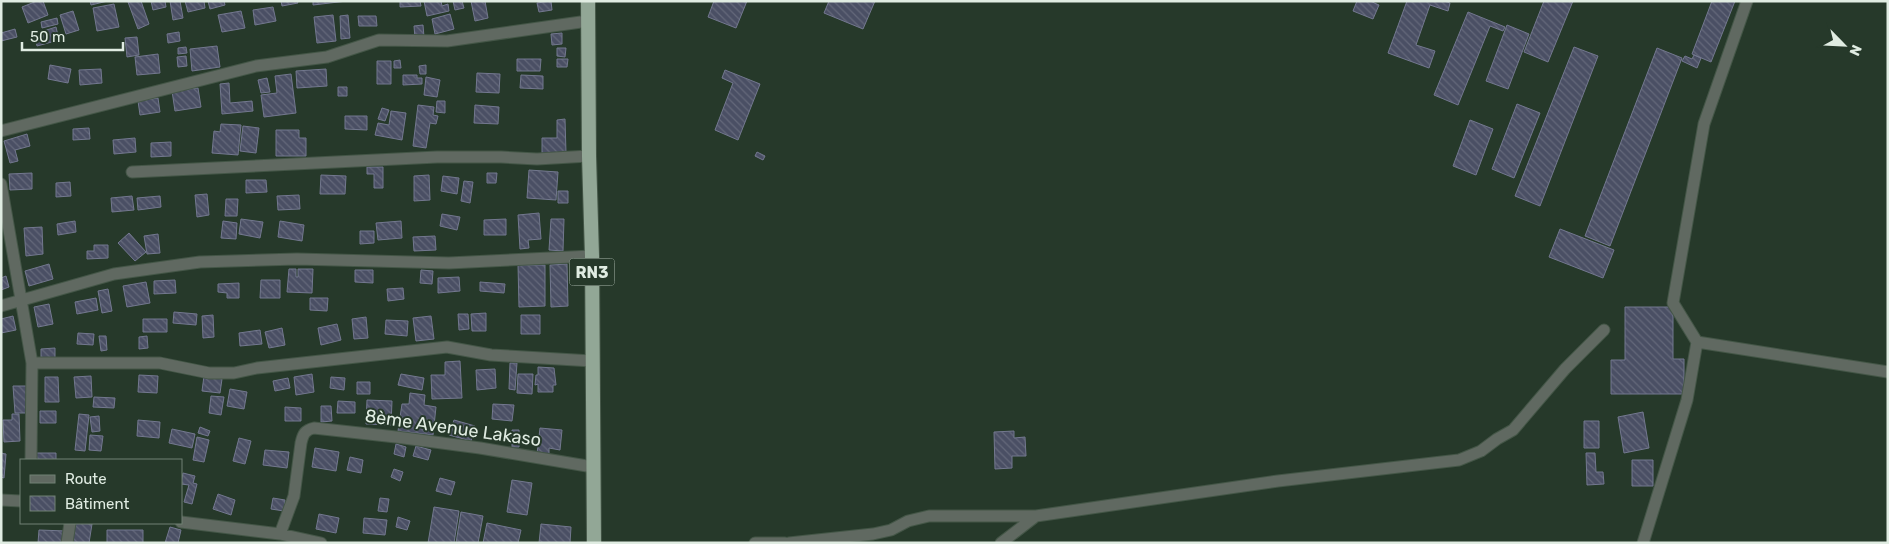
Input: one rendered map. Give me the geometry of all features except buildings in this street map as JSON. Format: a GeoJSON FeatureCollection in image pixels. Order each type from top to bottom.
{"type":"FeatureCollection","features":[{"type":"Feature","properties":{"kind":"highway","name":"RN3"},"geometry":{"type":"LineString","coordinates":[[588,1],[594,543]]}},
{"type":"Feature","properties":{"kind":"street"},"geometry":{"type":"LineString","coordinates":[[1643,543],[1687,400],[1697,342],[1673,303],[1704,124],[1747,1]]}},
{"type":"Feature","properties":{"kind":"street"},"geometry":{"type":"LineString","coordinates":[[1,131],[256,66],[327,58],[379,40],[447,41],[588,21]]}},
{"type":"Feature","properties":{"kind":"street"},"geometry":{"type":"LineString","coordinates":[[132,172],[436,158],[501,157],[537,159],[589,156]]}},
{"type":"Feature","properties":{"kind":"street"},"geometry":{"type":"LineString","coordinates":[[1,184],[3,213],[22,299],[32,363],[31,459]]}},
{"type":"Feature","properties":{"kind":"street"},"geometry":{"type":"LineString","coordinates":[[1,306],[114,274],[200,262],[297,259],[449,263],[592,256]]}},
{"type":"Feature","properties":{"kind":"street"},"geometry":{"type":"LineString","coordinates":[[789,543],[873,534],[891,530],[908,521],[929,516],[1036,516],[1269,482],[1459,460],[1481,451],[1513,430],[1565,369],[1604,330]]}},
{"type":"Feature","properties":{"kind":"street"},"geometry":{"type":"LineString","coordinates":[[1697,342],[1888,372]]}},
{"type":"Feature","properties":{"kind":"street"},"geometry":{"type":"LineString","coordinates":[[32,363],[160,363],[209,373],[234,373],[258,368],[447,347],[491,355],[592,361]]}},
{"type":"Feature","properties":{"kind":"street","name":"8ème Avenue Lakaso"},"geometry":{"type":"LineString","coordinates":[[280,534],[294,496],[301,443],[303,435],[308,429],[314,428],[396,437],[593,467]]}},
{"type":"Feature","properties":{"kind":"street"},"geometry":{"type":"LineString","coordinates":[[1,500],[20,501]]}},
{"type":"Feature","properties":{"kind":"street"},"geometry":{"type":"LineString","coordinates":[[1001,543],[1036,516]]}},
{"type":"Feature","properties":{"kind":"street"},"geometry":{"type":"LineString","coordinates":[[182,522],[280,534],[322,543]]}},
{"type":"Feature","properties":{"kind":"street"},"geometry":{"type":"LineString","coordinates":[[67,543],[70,524]]}},
{"type":"Feature","properties":{"kind":"street"},"geometry":{"type":"LineString","coordinates":[[755,543],[785,543]]}}]}
